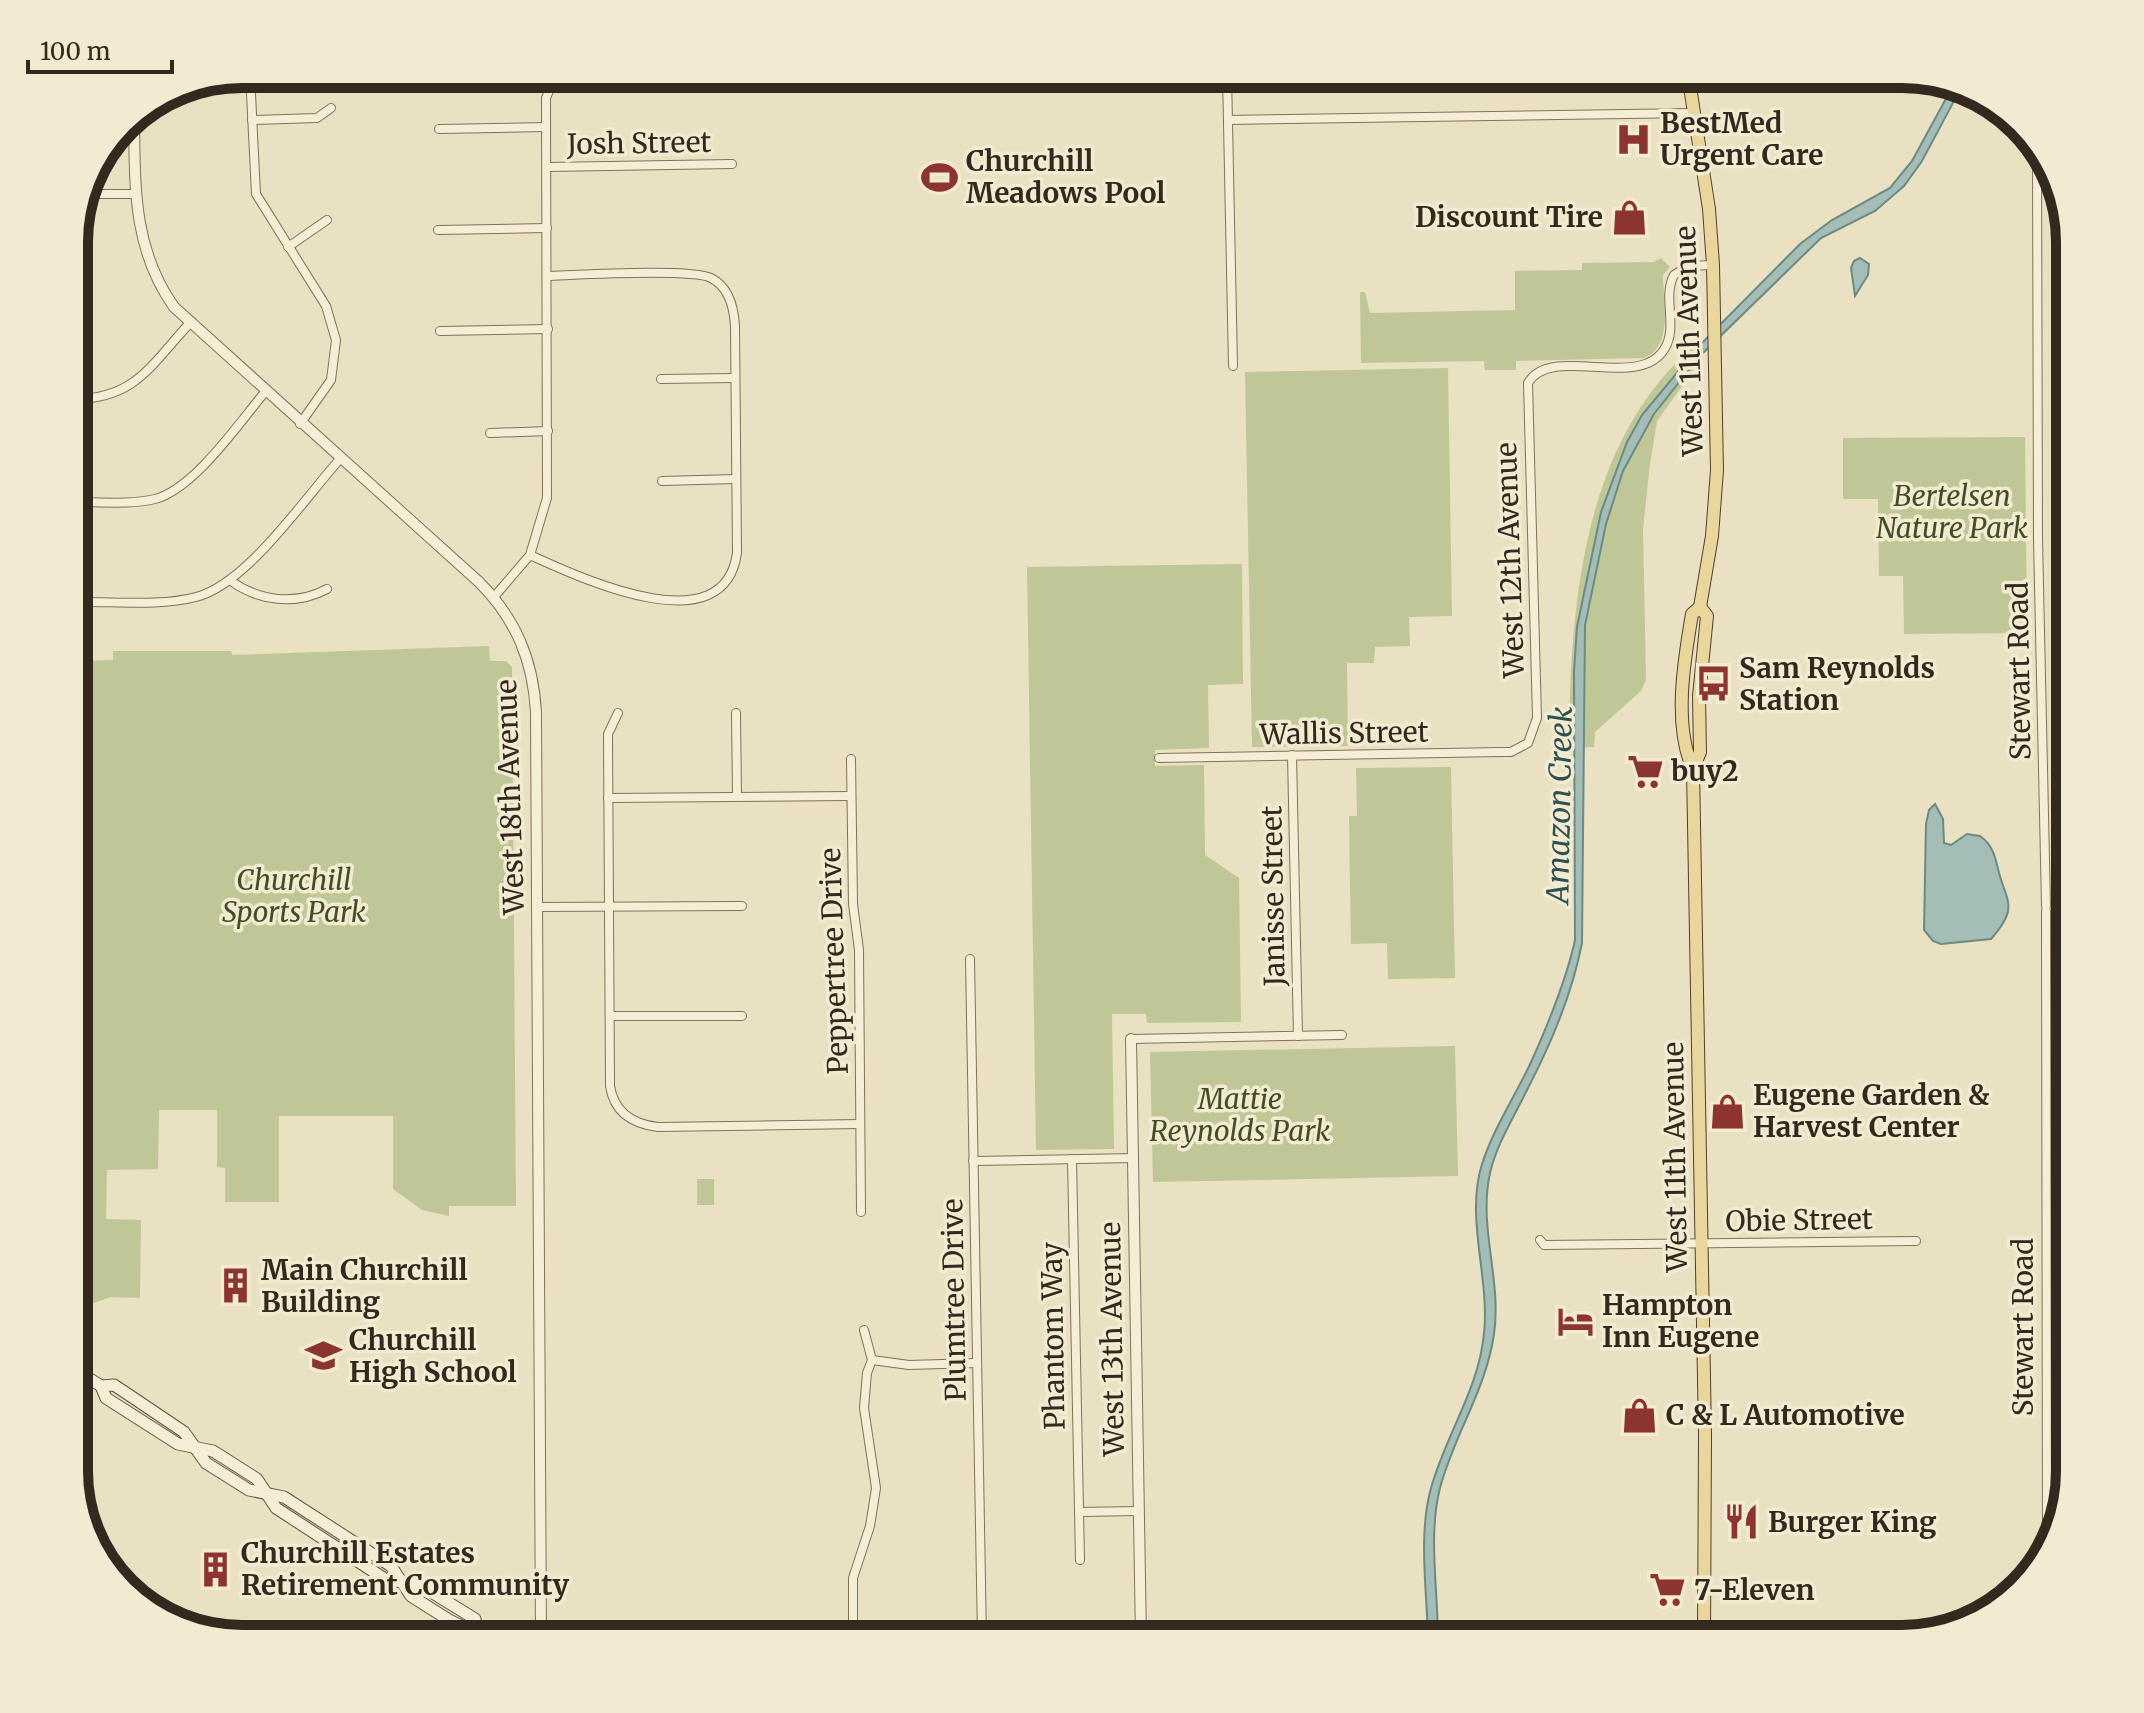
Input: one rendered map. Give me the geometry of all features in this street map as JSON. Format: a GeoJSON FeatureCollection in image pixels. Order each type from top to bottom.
{"type":"FeatureCollection","features":[{"type":"Feature","properties":{"kind":"main road","name":"West 11th Avenue"},"geometry":{"type":"LineString","coordinates":[[1690,88],[1713,265],[1715,375],[1716,494],[1700,607],[1692,614],[1685,685],[1685,751],[1693,769],[1704,1625]]}},
{"type":"Feature","properties":{"kind":"main road"},"geometry":{"type":"LineString","coordinates":[[88,1377],[101,1386],[114,1385],[184,1432],[192,1447],[219,1455],[257,1479],[269,1496],[284,1497],[391,1566],[400,1582],[420,1585],[475,1619],[476,1625]]}},
{"type":"Feature","properties":{"kind":"street"},"geometry":{"type":"LineString","coordinates":[[251,88],[256,194],[326,306],[336,340],[331,380],[300,424]]}},
{"type":"Feature","properties":{"kind":"street","name":"Josh Street"},"geometry":{"type":"LineString","coordinates":[[494,597],[530,555],[547,498],[546,98],[550,88]]}},
{"type":"Feature","properties":{"kind":"street"},"geometry":{"type":"LineString","coordinates":[[1227,88],[1233,366]]}},
{"type":"Feature","properties":{"kind":"street"},"geometry":{"type":"LineString","coordinates":[[252,120],[317,118],[331,108]]}},
{"type":"Feature","properties":{"kind":"street"},"geometry":{"type":"LineString","coordinates":[[1228,120],[1694,113]]}},
{"type":"Feature","properties":{"kind":"street","name":"Josh Street"},"geometry":{"type":"LineString","coordinates":[[439,129],[546,127]]}},
{"type":"Feature","properties":{"kind":"street","name":"West 18th Avenue"},"geometry":{"type":"LineString","coordinates":[[134,132],[139,232],[152,271],[174,307],[189,324],[494,597],[524,647],[535,688],[541,1625]]}},
{"type":"Feature","properties":{"kind":"street","name":"Josh Street"},"geometry":{"type":"LineString","coordinates":[[547,167],[732,164]]}},
{"type":"Feature","properties":{"kind":"street","name":"Stewart Road"},"geometry":{"type":"LineString","coordinates":[[2037,169],[2038,524],[2046,909],[2047,1523]]}},
{"type":"Feature","properties":{"kind":"street"},"geometry":{"type":"LineString","coordinates":[[95,194],[135,194]]}},
{"type":"Feature","properties":{"kind":"street"},"geometry":{"type":"LineString","coordinates":[[288,247],[327,220]]}},
{"type":"Feature","properties":{"kind":"street"},"geometry":{"type":"LineString","coordinates":[[438,230],[547,228]]}},
{"type":"Feature","properties":{"kind":"street","name":"West 12th Avenue"},"geometry":{"type":"LineString","coordinates":[[1528,743],[1537,718],[1527,394],[1532,375],[1547,368],[1637,366],[1651,361],[1665,349],[1668,341],[1669,289],[1674,275],[1688,266],[1713,265]]}},
{"type":"Feature","properties":{"kind":"street"},"geometry":{"type":"LineString","coordinates":[[530,555],[590,582],[627,594],[669,599],[703,596],[724,584],[733,569],[736,479],[733,306],[723,288],[711,278],[694,274],[547,276]]}},
{"type":"Feature","properties":{"kind":"street"},"geometry":{"type":"LineString","coordinates":[[88,398],[106,397],[129,387],[189,324]]}},
{"type":"Feature","properties":{"kind":"street"},"geometry":{"type":"LineString","coordinates":[[440,331],[548,329]]}},
{"type":"Feature","properties":{"kind":"street"},"geometry":{"type":"LineString","coordinates":[[661,379],[735,378]]}},
{"type":"Feature","properties":{"kind":"street"},"geometry":{"type":"LineString","coordinates":[[88,502],[146,501],[173,491],[193,474],[265,392]]}},
{"type":"Feature","properties":{"kind":"street"},"geometry":{"type":"LineString","coordinates":[[490,433],[548,431]]}},
{"type":"Feature","properties":{"kind":"street"},"geometry":{"type":"LineString","coordinates":[[88,602],[181,600],[206,594],[231,581],[340,459]]}},
{"type":"Feature","properties":{"kind":"street"},"geometry":{"type":"LineString","coordinates":[[662,481],[736,479]]}},
{"type":"Feature","properties":{"kind":"street"},"geometry":{"type":"LineString","coordinates":[[231,581],[252,595],[265,598],[308,597],[327,589]]}},
{"type":"Feature","properties":{"kind":"street"},"geometry":{"type":"LineString","coordinates":[[618,713],[608,734],[608,907],[612,1096],[619,1110],[635,1122],[658,1127],[860,1124]]}},
{"type":"Feature","properties":{"kind":"street"},"geometry":{"type":"LineString","coordinates":[[736,713],[737,796]]}},
{"type":"Feature","properties":{"kind":"street","name":"Wallis Street"},"geometry":{"type":"LineString","coordinates":[[1159,758],[1501,752],[1528,743]]}},
{"type":"Feature","properties":{"kind":"street","name":"Janisse Street"},"geometry":{"type":"LineString","coordinates":[[1292,755],[1298,1036]]}},
{"type":"Feature","properties":{"kind":"street","name":"Peppertree Drive"},"geometry":{"type":"LineString","coordinates":[[851,759],[853,904],[859,950],[861,1212]]}},
{"type":"Feature","properties":{"kind":"street"},"geometry":{"type":"LineString","coordinates":[[608,798],[851,796]]}},
{"type":"Feature","properties":{"kind":"street"},"geometry":{"type":"LineString","coordinates":[[537,907],[742,906]]}},
{"type":"Feature","properties":{"kind":"street","name":"Plumtree Drive"},"geometry":{"type":"LineString","coordinates":[[970,959],[982,1625]]}},
{"type":"Feature","properties":{"kind":"street"},"geometry":{"type":"LineString","coordinates":[[610,1016],[742,1016]]}},
{"type":"Feature","properties":{"kind":"street"},"geometry":{"type":"LineString","coordinates":[[1131,1039],[1342,1035]]}},
{"type":"Feature","properties":{"kind":"street","name":"West 13th Avenue"},"geometry":{"type":"LineString","coordinates":[[1131,1039],[1141,1625]]}},
{"type":"Feature","properties":{"kind":"street"},"geometry":{"type":"LineString","coordinates":[[973,1161],[1133,1158]]}},
{"type":"Feature","properties":{"kind":"street","name":"Phantom Way"},"geometry":{"type":"LineString","coordinates":[[1072,1159],[1080,1560]]}},
{"type":"Feature","properties":{"kind":"street","name":"Obie Street"},"geometry":{"type":"LineString","coordinates":[[1540,1240],[1544,1245],[1916,1241]]}},
{"type":"Feature","properties":{"kind":"street"},"geometry":{"type":"LineString","coordinates":[[853,1625],[853,1578],[870,1526],[876,1488],[864,1408],[867,1373],[872,1360],[864,1330]]}},
{"type":"Feature","properties":{"kind":"street"},"geometry":{"type":"LineString","coordinates":[[872,1360],[909,1365],[977,1363]]}},
{"type":"Feature","properties":{"kind":"street"},"geometry":{"type":"LineString","coordinates":[[1079,1512],[1139,1511]]}},
{"type":"Feature","properties":{"kind":"green space"},"geometry":{"type":"Polygon","coordinates":[[[2053,212],[2056,242],[2056,892],[2053,892],[2053,212]]]}},
{"type":"Feature","properties":{"kind":"green space"},"geometry":{"type":"Polygon","coordinates":[[[1661,258],[1670,267],[1663,275],[1665,322],[1660,344],[1644,358],[1516,361],[1516,370],[1485,370],[1484,361],[1361,363],[1360,292],[1365,292],[1370,313],[1515,310],[1515,271],[1582,270],[1582,263],[1653,262],[1661,258]]]}},
{"type":"Feature","properties":{"kind":"green space"},"geometry":{"type":"Polygon","coordinates":[[[1693,347],[1693,371],[1657,421],[1650,464],[1643,529],[1646,680],[1641,691],[1595,732],[1594,747],[1569,748],[1573,641],[1579,586],[1589,532],[1605,480],[1627,431],[1656,386],[1693,347]]]}},
{"type":"Feature","properties":{"kind":"green space"},"geometry":{"type":"Polygon","coordinates":[[[1448,368],[1452,616],[1409,617],[1410,646],[1375,647],[1374,663],[1347,663],[1348,746],[1252,747],[1245,372],[1448,368]]]}},
{"type":"Feature","properties":{"kind":"green space","name":"Bertelsen Nature Park"},"geometry":{"type":"Polygon","coordinates":[[[2025,437],[2027,633],[1904,634],[1903,576],[1879,576],[1878,499],[1843,499],[1843,438],[2025,437]]]}},
{"type":"Feature","properties":{"kind":"green space"},"geometry":{"type":"Polygon","coordinates":[[[1242,564],[1243,684],[1208,685],[1209,748],[1155,750],[1155,766],[1204,765],[1205,855],[1239,878],[1241,1022],[1147,1023],[1146,1014],[1112,1014],[1114,1149],[1036,1150],[1027,567],[1242,564]]]}},
{"type":"Feature","properties":{"kind":"green space","name":"Churchill Sports Park"},"geometry":{"type":"Polygon","coordinates":[[[489,646],[490,661],[506,661],[512,667],[516,1206],[449,1206],[449,1216],[422,1210],[393,1189],[393,1116],[279,1116],[279,1202],[225,1202],[225,1168],[217,1167],[217,1110],[159,1110],[158,1169],[107,1170],[106,1219],[141,1220],[140,1298],[111,1297],[88,1305],[88,661],[113,660],[113,651],[231,651],[232,655],[489,646]]]}},
{"type":"Feature","properties":{"kind":"green space"},"geometry":{"type":"Polygon","coordinates":[[[1451,767],[1455,978],[1388,979],[1387,943],[1351,944],[1349,816],[1357,816],[1356,768],[1451,767]]]}},
{"type":"Feature","properties":{"kind":"green space"},"geometry":{"type":"Polygon","coordinates":[[[2054,986],[2056,986],[2056,1164],[2054,986]]]}},
{"type":"Feature","properties":{"kind":"green space","name":"Mattie Reynolds Park"},"geometry":{"type":"Polygon","coordinates":[[[1455,1046],[1458,1176],[1153,1182],[1150,1052],[1455,1046]]]}},
{"type":"Feature","properties":{"kind":"green space"},"geometry":{"type":"Polygon","coordinates":[[[2056,1164],[2056,1365],[2051,1165],[2056,1164]]]}},
{"type":"Feature","properties":{"kind":"green space"},"geometry":{"type":"Polygon","coordinates":[[[697,1179],[714,1179],[714,1205],[697,1205],[697,1179]]]}},
{"type":"Feature","properties":{"kind":"water"},"geometry":{"type":"Polygon","coordinates":[[[1948,95],[1956,98],[1922,161],[1904,186],[1875,211],[1821,238],[1700,356],[1654,414],[1623,471],[1606,524],[1585,625],[1582,943],[1560,1019],[1501,1141],[1490,1173],[1487,1214],[1495,1294],[1494,1334],[1484,1374],[1440,1488],[1434,1544],[1437,1625],[1427,1625],[1424,1563],[1427,1506],[1437,1468],[1476,1373],[1484,1333],[1477,1185],[1493,1137],[1551,1016],[1575,940],[1574,671],[1577,627],[1601,512],[1627,442],[1642,415],[1700,345],[1800,244],[1832,220],[1890,188],[1912,161],[1948,95]]]}},
{"type":"Feature","properties":{"kind":"water"},"geometry":{"type":"Polygon","coordinates":[[[1860,258],[1869,264],[1868,275],[1855,296],[1851,268],[1854,261],[1860,258]]]}},
{"type":"Feature","properties":{"kind":"water"},"geometry":{"type":"Polygon","coordinates":[[[1935,804],[1943,819],[1944,843],[1951,845],[1967,834],[1980,836],[1992,851],[2007,897],[2008,911],[1991,939],[1941,944],[1933,941],[1924,930],[1926,824],[1929,810],[1935,804]]]}},
{"type":"Feature","properties":{"kind":"place","name":"BestMed Urgent Care"},"geometry":{"type":"Point","coordinates":[1634,139]}},
{"type":"Feature","properties":{"kind":"place","name":"Churchill Meadows Pool"},"geometry":{"type":"Point","coordinates":[940,177]}},
{"type":"Feature","properties":{"kind":"place","name":"Discount Tire"},"geometry":{"type":"Point","coordinates":[1629,217]}},
{"type":"Feature","properties":{"kind":"place","name":"Sam Reynolds Station"},"geometry":{"type":"Point","coordinates":[1713,684]}},
{"type":"Feature","properties":{"kind":"place","name":"buy2"},"geometry":{"type":"Point","coordinates":[1645,771]}},
{"type":"Feature","properties":{"kind":"place","name":"Eugene Garden & Harvest Center"},"geometry":{"type":"Point","coordinates":[1727,1111]}},
{"type":"Feature","properties":{"kind":"place","name":"Main Churchill Building"},"geometry":{"type":"Point","coordinates":[235,1286]}},
{"type":"Feature","properties":{"kind":"place","name":"Hampton Inn Eugene"},"geometry":{"type":"Point","coordinates":[1576,1321]}},
{"type":"Feature","properties":{"kind":"place","name":"Churchill High School"},"geometry":{"type":"Point","coordinates":[323,1356]}},
{"type":"Feature","properties":{"kind":"place","name":"C & L Automotive"},"geometry":{"type":"Point","coordinates":[1640,1415]}},
{"type":"Feature","properties":{"kind":"place","name":"Burger King"},"geometry":{"type":"Point","coordinates":[1742,1522]}},
{"type":"Feature","properties":{"kind":"place","name":"Churchill Estates Retirement Community"},"geometry":{"type":"Point","coordinates":[215,1569]}},
{"type":"Feature","properties":{"kind":"place","name":"7-Eleven"},"geometry":{"type":"Point","coordinates":[1668,1590]}},
{"type":"Feature","properties":{"kind":"water label","name":"Amazon Creek"},"geometry":{"type":"Point","coordinates":[1559,805]}}]}
